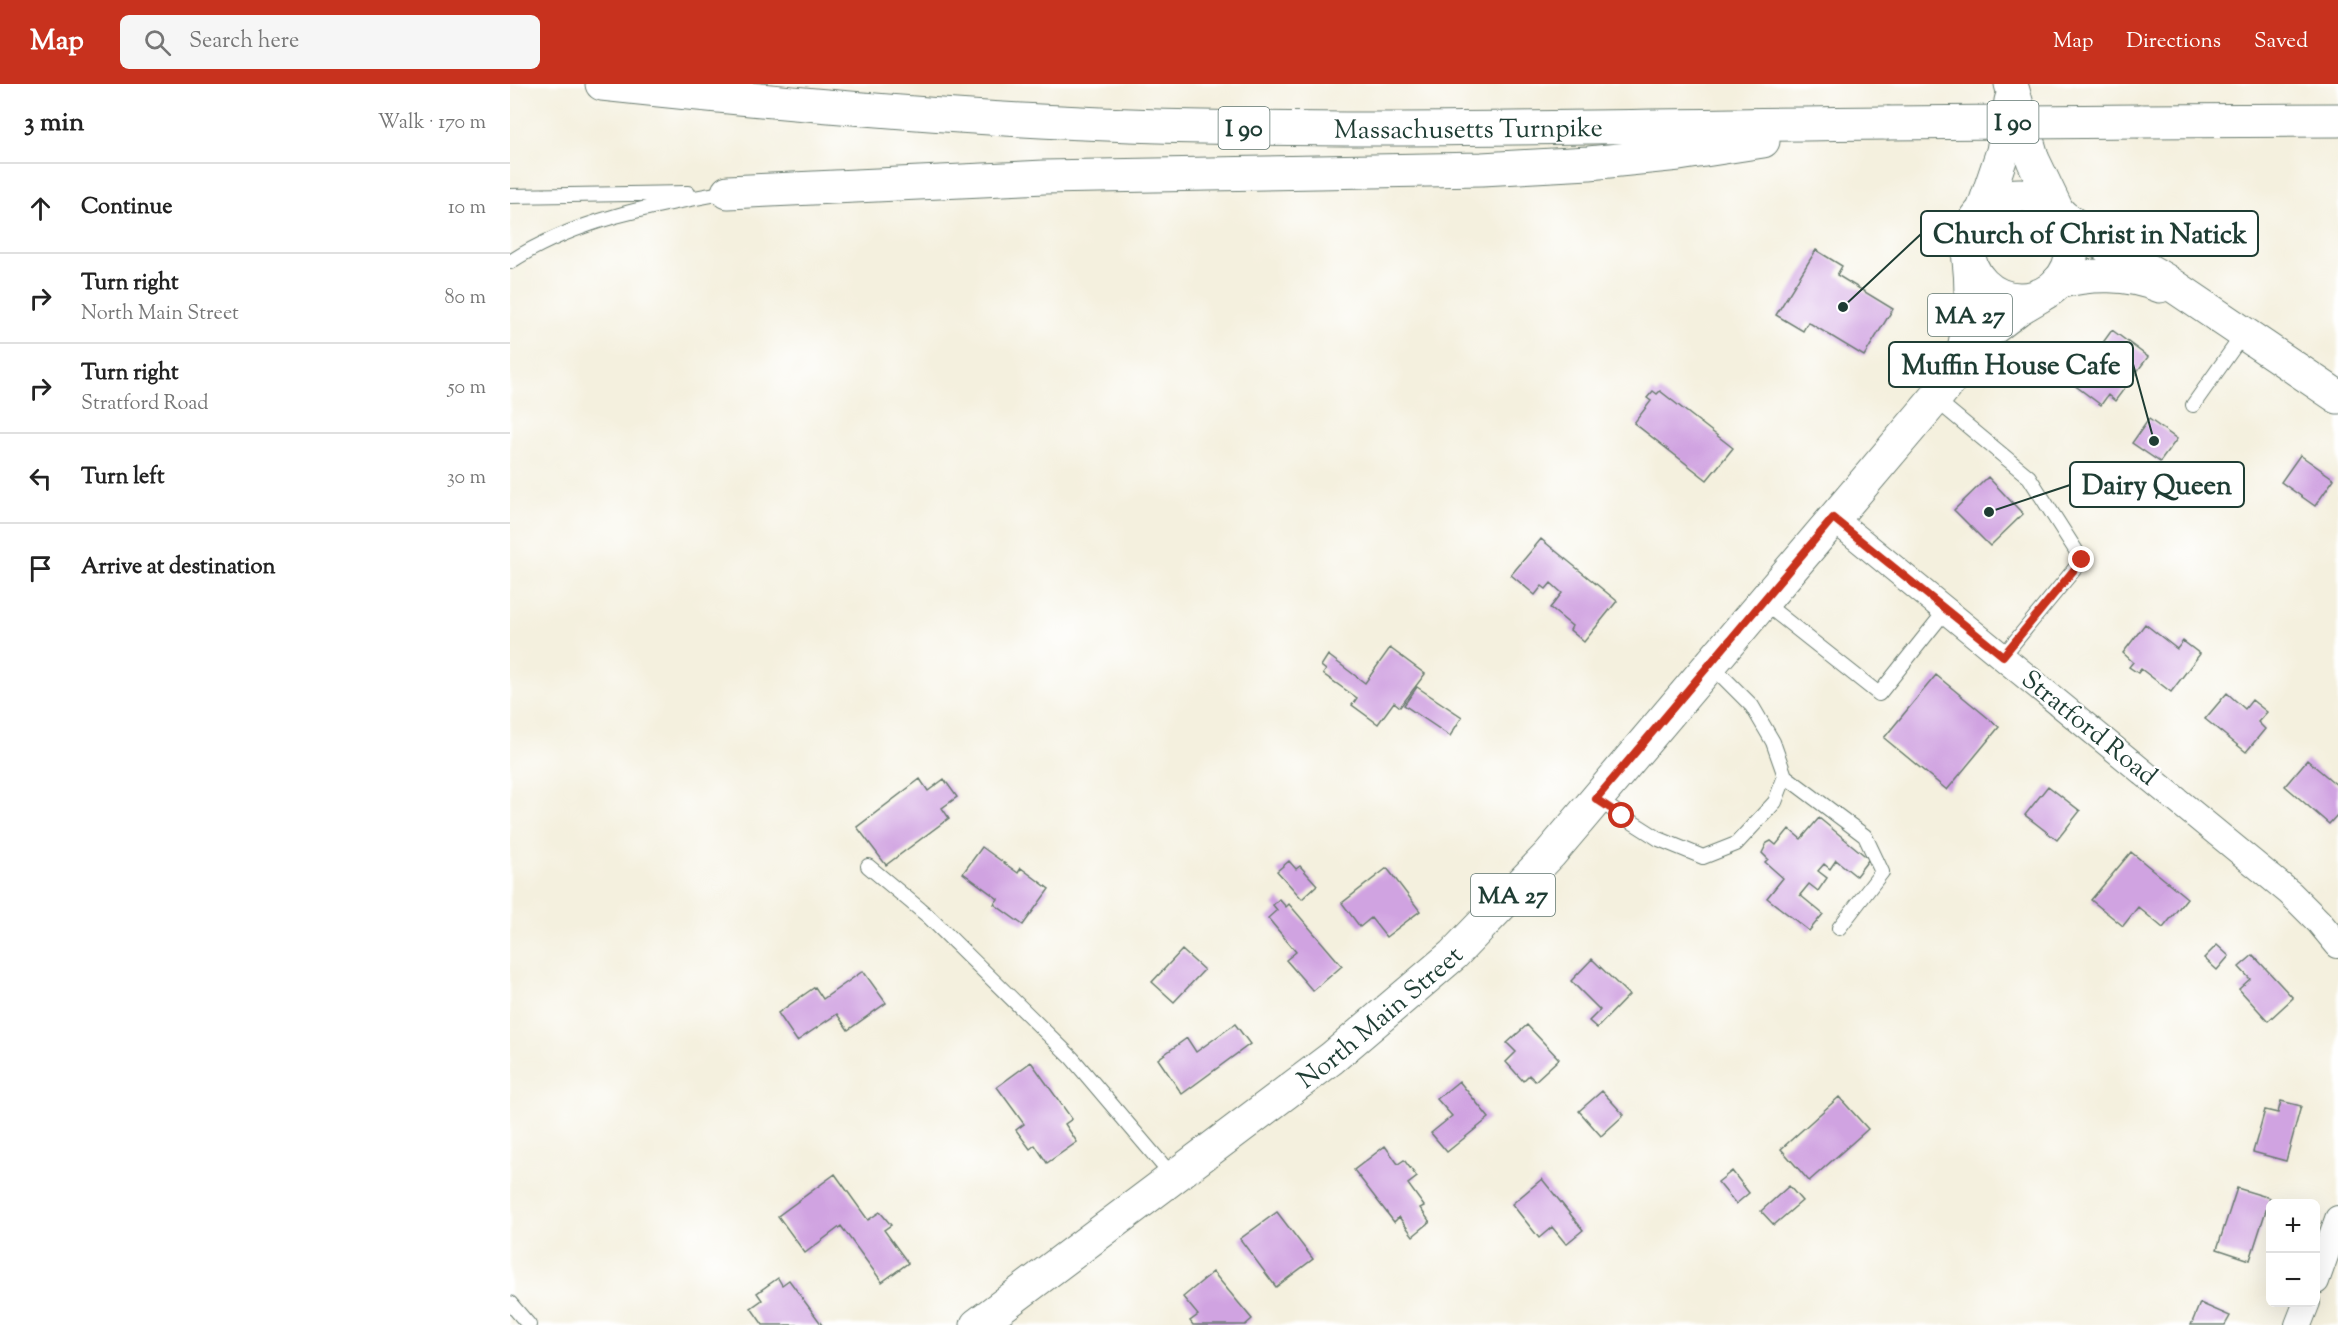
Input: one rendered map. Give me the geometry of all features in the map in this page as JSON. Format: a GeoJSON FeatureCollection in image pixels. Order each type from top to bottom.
{"type":"FeatureCollection","features":[{"type":"Feature","properties":{"kind":"main road","name":"Massachusetts Turnpike"},"geometry":{"type":"LineString","coordinates":[[602,84],[898,113],[1131,125],[1356,128],[2338,120]]}},
{"type":"Feature","properties":{"kind":"main road"},"geometry":{"type":"LineString","coordinates":[[1983,210],[2003,151],[2011,89]]}},
{"type":"Feature","properties":{"kind":"main road"},"geometry":{"type":"LineString","coordinates":[[2011,89],[2033,160],[2071,234],[2073,249],[2070,264],[2049,289]]}},
{"type":"Feature","properties":{"kind":"main road"},"geometry":{"type":"LineString","coordinates":[[728,192],[1044,177],[1482,169],[1589,163],[1679,154],[1887,123]]}},
{"type":"Feature","properties":{"kind":"main road"},"geometry":{"type":"LineString","coordinates":[[2198,301],[2134,278],[2092,276],[2025,299],[2010,299],[1996,294],[1974,273],[1967,245],[1970,230],[1977,216],[2000,198],[2015,194],[2030,195],[2044,200],[2059,212],[2198,301],[2338,397]]}},
{"type":"Feature","properties":{"kind":"main road","name":"North Main Street"},"geometry":{"type":"LineString","coordinates":[[1957,370],[1970,314],[1969,260]]}},
{"type":"Feature","properties":{"kind":"main road","name":"North Main Street"},"geometry":{"type":"LineString","coordinates":[[976,1325],[1332,1058],[1453,955],[1551,854],[1935,399],[1988,332],[2049,289]]}},
{"type":"Feature","properties":{"kind":"street","name":"Stratford Road"},"geometry":{"type":"LineString","coordinates":[[1833,518],[2290,893],[2338,945]]}},
{"type":"Feature","properties":{"kind":"street"},"geometry":{"type":"LineString","coordinates":[[2320,1270],[2338,1219]]}},
{"type":"Feature","properties":{"kind":"street"},"geometry":{"type":"LineString","coordinates":[[2298,1325],[2305,1307]]}},
{"type":"Feature","properties":{"kind":"lane"},"geometry":{"type":"LineString","coordinates":[[510,196],[728,192]]}},
{"type":"Feature","properties":{"kind":"lane"},"geometry":{"type":"LineString","coordinates":[[510,262],[546,242],[605,220],[643,209],[728,192]]}},
{"type":"Feature","properties":{"kind":"lane"},"geometry":{"type":"LineString","coordinates":[[2193,405],[2244,333]]}},
{"type":"Feature","properties":{"kind":"lane"},"geometry":{"type":"LineString","coordinates":[[1935,399],[2029,477],[2082,560],[2003,656]]}},
{"type":"Feature","properties":{"kind":"lane"},"geometry":{"type":"LineString","coordinates":[[1763,602],[1879,694],[1946,610]]}},
{"type":"Feature","properties":{"kind":"lane"},"geometry":{"type":"LineString","coordinates":[[1710,664],[1752,706],[1773,742],[1785,776],[1865,836],[1882,872],[1839,928]]}},
{"type":"Feature","properties":{"kind":"lane"},"geometry":{"type":"LineString","coordinates":[[1596,799],[1659,839],[1703,857],[1736,844],[1775,802],[1785,776]]}},
{"type":"Feature","properties":{"kind":"lane"},"geometry":{"type":"LineString","coordinates":[[868,866],[928,916],[1064,1050],[1173,1177]]}},
{"type":"Feature","properties":{"kind":"lane"},"geometry":{"type":"LineString","coordinates":[[510,1302],[530,1325]]}},
{"type":"Feature","properties":{"kind":"building"},"geometry":{"type":"Polygon","coordinates":[[[1816,250],[1842,266],[1837,275],[1893,309],[1864,356],[1808,322],[1803,331],[1776,315],[1816,250]]]}},
{"type":"Feature","properties":{"kind":"building"},"geometry":{"type":"Polygon","coordinates":[[[2112,330],[2148,357],[2115,401],[2108,395],[2101,405],[2073,384],[2112,330]]]}},
{"type":"Feature","properties":{"kind":"building"},"geometry":{"type":"Polygon","coordinates":[[[1653,391],[1657,394],[1660,391],[1733,448],[1707,480],[1634,423],[1651,401],[1647,398],[1653,391]]]}},
{"type":"Feature","properties":{"kind":"building"},"geometry":{"type":"Polygon","coordinates":[[[2149,419],[2177,439],[2160,462],[2132,443],[2149,419]]]}},
{"type":"Feature","properties":{"kind":"building"},"geometry":{"type":"Polygon","coordinates":[[[2300,455],[2334,479],[2315,506],[2281,482],[2300,455]]]}},
{"type":"Feature","properties":{"kind":"building"},"geometry":{"type":"Polygon","coordinates":[[[1988,477],[2023,514],[1990,546],[1954,510],[1988,477]]]}},
{"type":"Feature","properties":{"kind":"building"},"geometry":{"type":"Polygon","coordinates":[[[1541,539],[1617,601],[1584,642],[1570,630],[1572,626],[1550,608],[1562,593],[1551,583],[1546,589],[1542,586],[1535,595],[1511,575],[1541,539]]]}},
{"type":"Feature","properties":{"kind":"building"},"geometry":{"type":"Polygon","coordinates":[[[2145,624],[2177,649],[2183,641],[2200,654],[2171,692],[2141,669],[2138,673],[2129,667],[2133,662],[2123,653],[2145,624]]]}},
{"type":"Feature","properties":{"kind":"building"},"geometry":{"type":"Polygon","coordinates":[[[1390,648],[1425,674],[1400,707],[1394,702],[1378,724],[1352,705],[1357,698],[1323,674],[1326,670],[1321,666],[1328,655],[1365,683],[1390,648]]]}},
{"type":"Feature","properties":{"kind":"building"},"geometry":{"type":"Polygon","coordinates":[[[1936,675],[1999,727],[1947,790],[1884,738],[1936,675]]]}},
{"type":"Feature","properties":{"kind":"building"},"geometry":{"type":"Polygon","coordinates":[[[1417,687],[1462,717],[1450,736],[1404,705],[1417,687]]]}},
{"type":"Feature","properties":{"kind":"building"},"geometry":{"type":"Polygon","coordinates":[[[2227,693],[2245,709],[2252,700],[2267,712],[2258,722],[2265,729],[2246,752],[2205,719],[2227,693]]]}},
{"type":"Feature","properties":{"kind":"building"},"geometry":{"type":"Polygon","coordinates":[[[2307,760],[2338,786],[2338,814],[2329,824],[2285,786],[2307,760]]]}},
{"type":"Feature","properties":{"kind":"building"},"geometry":{"type":"Polygon","coordinates":[[[920,779],[928,791],[944,779],[957,797],[942,808],[949,818],[886,865],[857,827],[920,779]]]}},
{"type":"Feature","properties":{"kind":"building"},"geometry":{"type":"Polygon","coordinates":[[[2048,786],[2080,811],[2057,840],[2025,815],[2048,786]]]}},
{"type":"Feature","properties":{"kind":"building"},"geometry":{"type":"Polygon","coordinates":[[[1819,818],[1869,859],[1856,876],[1836,860],[1830,869],[1824,864],[1818,871],[1827,878],[1818,891],[1809,884],[1800,895],[1823,914],[1809,931],[1767,898],[1783,878],[1765,862],[1768,859],[1762,853],[1767,843],[1771,841],[1776,845],[1789,829],[1801,839],[1819,818]]]}},
{"type":"Feature","properties":{"kind":"building"},"geometry":{"type":"Polygon","coordinates":[[[982,847],[1018,873],[1021,868],[1049,889],[1023,925],[994,904],[998,899],[963,873],[982,847]]]}},
{"type":"Feature","properties":{"kind":"building"},"geometry":{"type":"Polygon","coordinates":[[[2131,852],[2187,898],[2163,928],[2138,907],[2123,926],[2091,900],[2131,852]]]}},
{"type":"Feature","properties":{"kind":"building"},"geometry":{"type":"Polygon","coordinates":[[[1289,861],[1296,869],[1300,866],[1317,885],[1302,899],[1277,871],[1289,861]]]}},
{"type":"Feature","properties":{"kind":"building"},"geometry":{"type":"Polygon","coordinates":[[[1387,868],[1420,911],[1386,937],[1371,918],[1360,927],[1342,903],[1387,868]]]}},
{"type":"Feature","properties":{"kind":"building"},"geometry":{"type":"Polygon","coordinates":[[[1279,899],[1286,907],[1289,904],[1342,966],[1313,991],[1286,960],[1296,952],[1268,918],[1277,910],[1273,905],[1279,899]]]}},
{"type":"Feature","properties":{"kind":"building"},"geometry":{"type":"Polygon","coordinates":[[[2217,945],[2229,956],[2217,970],[2204,958],[2217,945]]]}},
{"type":"Feature","properties":{"kind":"building"},"geometry":{"type":"Polygon","coordinates":[[[1182,950],[1204,970],[1174,1002],[1152,982],[1182,950]]]}},
{"type":"Feature","properties":{"kind":"building"},"geometry":{"type":"Polygon","coordinates":[[[2253,955],[2293,998],[2268,1021],[2239,989],[2250,979],[2239,967],[2253,955]]]}},
{"type":"Feature","properties":{"kind":"building"},"geometry":{"type":"Polygon","coordinates":[[[1592,959],[1629,995],[1597,1028],[1589,1021],[1600,1010],[1571,981],[1592,959]]]}},
{"type":"Feature","properties":{"kind":"building"},"geometry":{"type":"Polygon","coordinates":[[[863,971],[886,1003],[848,1030],[837,1014],[797,1041],[778,1013],[815,987],[823,999],[863,971]]]}},
{"type":"Feature","properties":{"kind":"building"},"geometry":{"type":"Polygon","coordinates":[[[1235,1024],[1250,1044],[1182,1094],[1158,1059],[1187,1038],[1196,1052],[1235,1024]]]}},
{"type":"Feature","properties":{"kind":"building"},"geometry":{"type":"Polygon","coordinates":[[[1527,1025],[1559,1059],[1535,1081],[1529,1075],[1523,1081],[1506,1062],[1516,1052],[1507,1043],[1527,1025]]]}},
{"type":"Feature","properties":{"kind":"building"},"geometry":{"type":"Polygon","coordinates":[[[1031,1062],[1072,1119],[1065,1124],[1077,1142],[1047,1163],[1035,1145],[1030,1149],[1016,1130],[1024,1124],[997,1087],[1031,1062]]]}},
{"type":"Feature","properties":{"kind":"building"},"geometry":{"type":"Polygon","coordinates":[[[1459,1081],[1489,1118],[1447,1152],[1431,1133],[1452,1116],[1437,1099],[1459,1081]]]}},
{"type":"Feature","properties":{"kind":"building"},"geometry":{"type":"Polygon","coordinates":[[[1602,1091],[1624,1115],[1601,1136],[1579,1111],[1602,1091]]]}},
{"type":"Feature","properties":{"kind":"building"},"geometry":{"type":"Polygon","coordinates":[[[1839,1097],[1868,1129],[1809,1181],[1781,1149],[1839,1097]]]}},
{"type":"Feature","properties":{"kind":"building"},"geometry":{"type":"Polygon","coordinates":[[[2281,1101],[2301,1106],[2286,1161],[2253,1152],[2265,1110],[2278,1113],[2281,1101]]]}},
{"type":"Feature","properties":{"kind":"building"},"geometry":{"type":"Polygon","coordinates":[[[1385,1146],[1398,1164],[1404,1160],[1417,1177],[1408,1184],[1424,1206],[1420,1208],[1430,1222],[1413,1236],[1399,1217],[1394,1222],[1354,1170],[1385,1146]]]}},
{"type":"Feature","properties":{"kind":"building"},"geometry":{"type":"Polygon","coordinates":[[[1732,1171],[1749,1193],[1736,1204],[1718,1182],[1732,1171]]]}},
{"type":"Feature","properties":{"kind":"building"},"geometry":{"type":"Polygon","coordinates":[[[835,1174],[868,1220],[880,1212],[891,1225],[884,1230],[908,1263],[882,1282],[841,1226],[805,1253],[778,1216],[835,1174]]]}},
{"type":"Feature","properties":{"kind":"building"},"geometry":{"type":"Polygon","coordinates":[[[1542,1179],[1583,1230],[1566,1244],[1552,1227],[1539,1238],[1512,1204],[1542,1179]]]}},
{"type":"Feature","properties":{"kind":"building"},"geometry":{"type":"Polygon","coordinates":[[[1789,1186],[1802,1201],[1774,1225],[1761,1211],[1789,1186]]]}},
{"type":"Feature","properties":{"kind":"building"},"geometry":{"type":"Polygon","coordinates":[[[2237,1188],[2270,1198],[2266,1199],[2266,1210],[2250,1260],[2217,1249],[2237,1188]]]}},
{"type":"Feature","properties":{"kind":"building"},"geometry":{"type":"Polygon","coordinates":[[[1277,1212],[1313,1259],[1276,1287],[1240,1239],[1277,1212]]]}},
{"type":"Feature","properties":{"kind":"building"},"geometry":{"type":"Polygon","coordinates":[[[1213,1272],[1252,1319],[1245,1325],[1193,1325],[1190,1321],[1198,1315],[1183,1297],[1213,1272]]]}},
{"type":"Feature","properties":{"kind":"building"},"geometry":{"type":"Polygon","coordinates":[[[778,1278],[782,1285],[789,1280],[822,1325],[763,1325],[751,1308],[762,1300],[757,1293],[778,1278]]]}},
{"type":"Feature","properties":{"kind":"building"},"geometry":{"type":"Polygon","coordinates":[[[2200,1303],[2230,1316],[2225,1325],[2191,1325],[2200,1303]]]}},
{"type":"Feature","properties":{"kind":"place","name":"Church of Christ in Natick"},"geometry":{"type":"Point","coordinates":[1843,307]}},
{"type":"Feature","properties":{"kind":"place","name":"Muffin House Cafe"},"geometry":{"type":"Point","coordinates":[2154,441]}},
{"type":"Feature","properties":{"kind":"place","name":"Dairy Queen"},"geometry":{"type":"Point","coordinates":[1989,512]}},
{"type":"Feature","properties":{"kind":"route"},"geometry":{"type":"LineString","coordinates":[[1622,816],[1596,799],[1833,518],[2003,656],[2082,560]]}}]}
